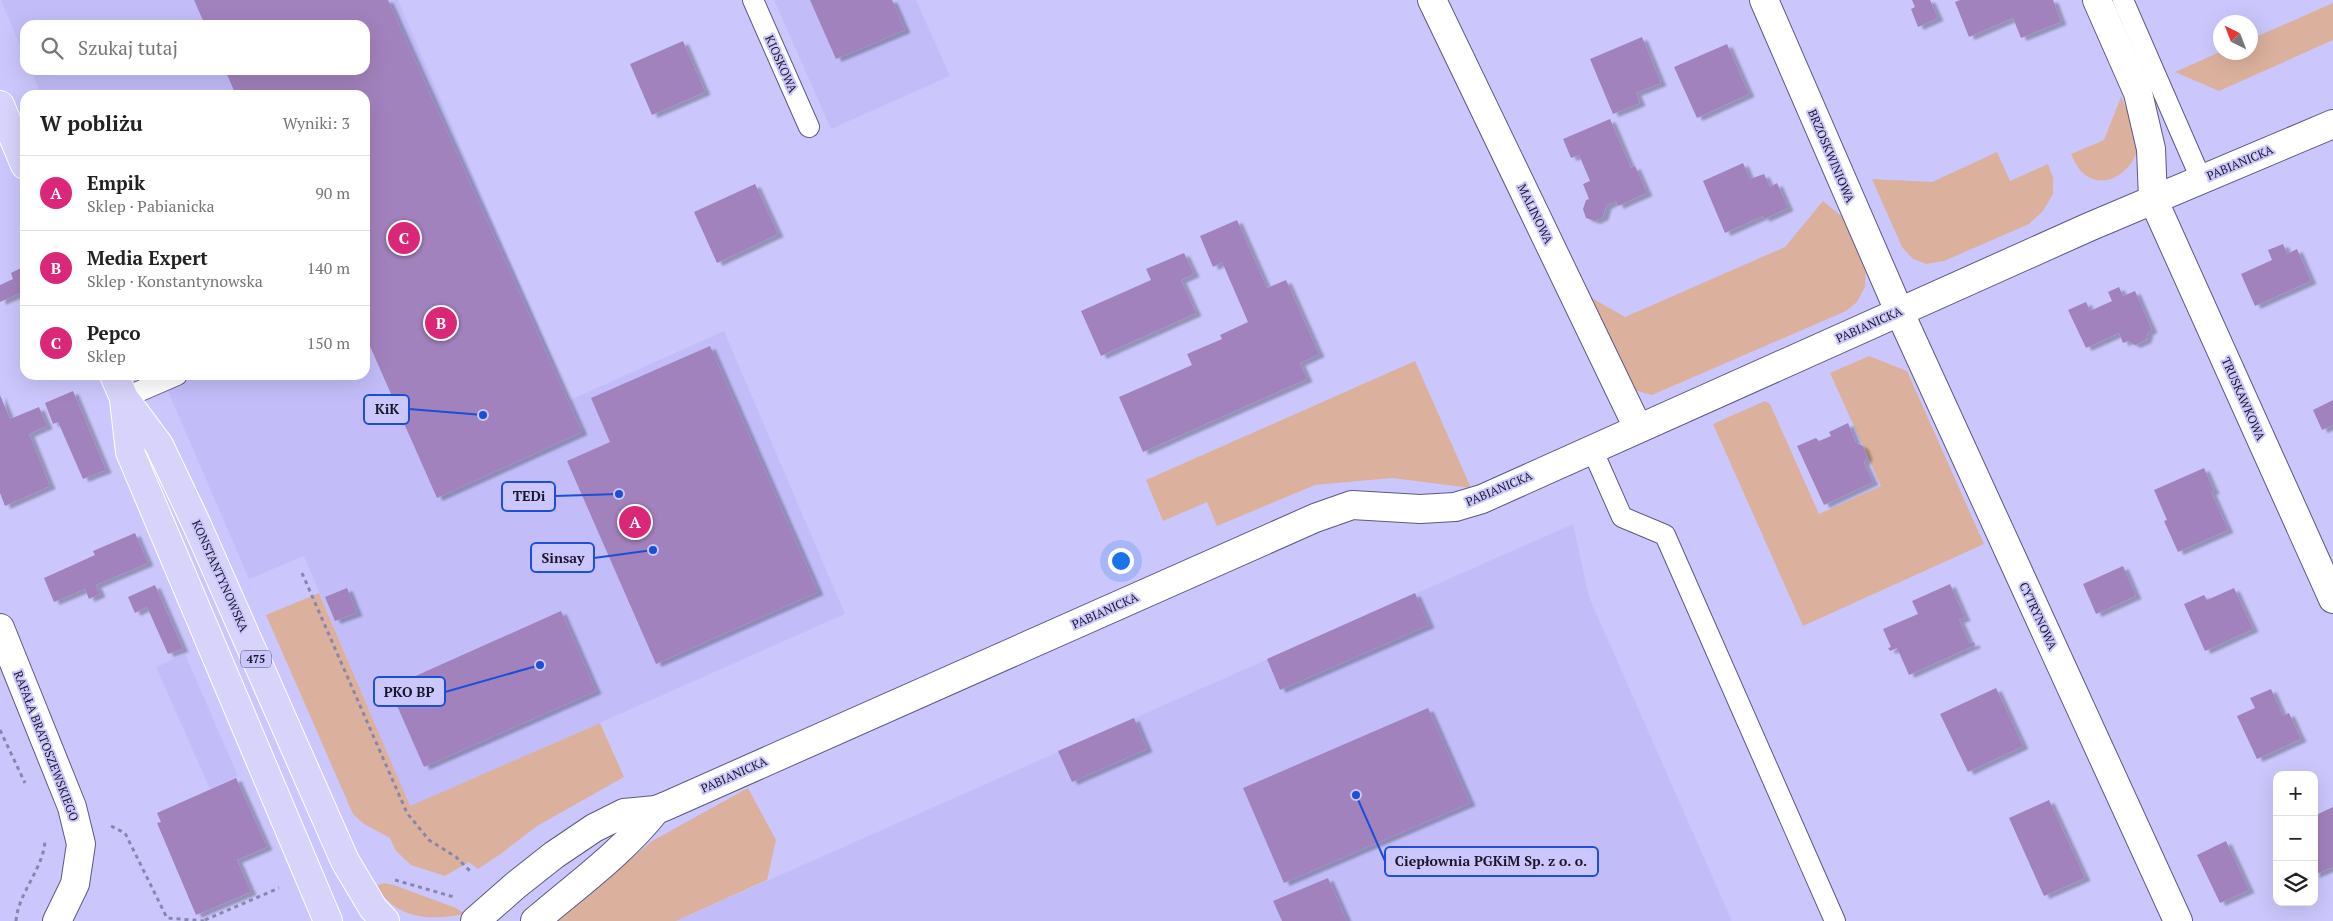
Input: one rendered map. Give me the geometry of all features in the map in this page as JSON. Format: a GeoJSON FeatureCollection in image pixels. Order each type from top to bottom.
{"type":"FeatureCollection","features":[{"type":"Feature","properties":{"kind":"main road"},"geometry":{"type":"LineString","coordinates":[[0,105],[20,152]]}},
{"type":"Feature","properties":{"kind":"main road","name":"475"},"geometry":{"type":"LineString","coordinates":[[119,387],[130,452],[328,921]]}},
{"type":"Feature","properties":{"kind":"main road","name":"KONSTANTYNOWSKA"},"geometry":{"type":"LineString","coordinates":[[119,387],[159,445],[200,532],[345,861],[373,908],[384,921]]}},
{"type":"Feature","properties":{"kind":"street","name":"MALINOWA"},"geometry":{"type":"LineString","coordinates":[[1432,0],[1638,428]]}},
{"type":"Feature","properties":{"kind":"street","name":"BRZOSKWINIOWA"},"geometry":{"type":"LineString","coordinates":[[1764,0],[1899,311]]}},
{"type":"Feature","properties":{"kind":"street"},"geometry":{"type":"LineString","coordinates":[[2097,0],[2138,94],[2151,150],[2153,199]]}},
{"type":"Feature","properties":{"kind":"street","name":"PABIANICKA"},"geometry":{"type":"LineString","coordinates":[[475,921],[539,867],[594,828],[624,813],[656,810],[1315,518],[1352,505],[1420,509],[1455,507],[1482,498],[2153,199],[2333,124]]}},
{"type":"Feature","properties":{"kind":"street","name":"TRUSKAWKOWA"},"geometry":{"type":"LineString","coordinates":[[2153,199],[2333,599]]}},
{"type":"Feature","properties":{"kind":"street","name":"CYTRYNOWA"},"geometry":{"type":"LineString","coordinates":[[1899,311],[2178,921]]}},
{"type":"Feature","properties":{"kind":"street","name":"RAFAŁA BRATOSZEWSKIEGO"},"geometry":{"type":"LineString","coordinates":[[1,636],[72,807],[81,844],[76,884],[57,921]]}},
{"type":"Feature","properties":{"kind":"street","name":"PABIANICKA"},"geometry":{"type":"LineString","coordinates":[[535,921],[622,848],[640,831],[656,810]]}},
{"type":"Feature","properties":{"kind":"lane","name":"KIOSKOWA"},"geometry":{"type":"LineString","coordinates":[[753,0],[809,127]]}},
{"type":"Feature","properties":{"kind":"lane"},"geometry":{"type":"LineString","coordinates":[[2123,0],[2202,179]]}},
{"type":"Feature","properties":{"kind":"lane"},"geometry":{"type":"LineString","coordinates":[[119,387],[153,380]]}},
{"type":"Feature","properties":{"kind":"lane"},"geometry":{"type":"LineString","coordinates":[[1592,449],[1622,517],[1665,535],[1835,921]]}},
{"type":"Feature","properties":{"kind":"path"},"geometry":{"type":"LineString","coordinates":[[302,573],[407,813],[429,840],[456,857],[470,871]]}},
{"type":"Feature","properties":{"kind":"path"},"geometry":{"type":"LineString","coordinates":[[0,730],[30,790]]}},
{"type":"Feature","properties":{"kind":"path"},"geometry":{"type":"LineString","coordinates":[[72,807],[126,833],[167,918],[205,921],[286,885]]}},
{"type":"Feature","properties":{"kind":"path"},"geometry":{"type":"LineString","coordinates":[[16,921],[17,909],[32,878],[45,844],[45,836]]}},
{"type":"Feature","properties":{"kind":"path"},"geometry":{"type":"LineString","coordinates":[[390,876],[395,880],[459,898]]}},
{"type":"Feature","properties":{"kind":"shaded area"},"geometry":{"type":"Polygon","coordinates":[[[1,0],[398,0],[570,400],[724,331],[845,614],[410,807],[304,556],[249,579],[163,380],[370,380],[370,90],[39,90],[33,75],[370,75],[370,20],[20,20],[20,45],[1,0]]]}},
{"type":"Feature","properties":{"kind":"shaded area"},"geometry":{"type":"Polygon","coordinates":[[[774,0],[916,0],[950,76],[831,129],[774,0]]]}},
{"type":"Feature","properties":{"kind":"shaded area"},"geometry":{"type":"Polygon","coordinates":[[[2333,3],[2333,40],[2219,91],[2175,72],[2213,55],[2213,60],[2258,60],[2258,36],[2333,3]]]}},
{"type":"Feature","properties":{"kind":"shaded area"},"geometry":{"type":"Polygon","coordinates":[[[2121,97],[2137,132],[2138,147],[2135,157],[2122,173],[2113,178],[2093,179],[2082,172],[2071,154],[2104,140],[2121,97]]]}},
{"type":"Feature","properties":{"kind":"shaded area"},"geometry":{"type":"Polygon","coordinates":[[[1997,152],[2010,181],[2048,164],[2053,178],[2053,194],[2043,211],[2029,224],[1944,261],[1926,264],[1913,259],[1902,247],[1872,179],[1932,182],[1997,152]]]}},
{"type":"Feature","properties":{"kind":"shaded area"},"geometry":{"type":"Polygon","coordinates":[[[1823,201],[1846,220],[1866,264],[1865,287],[1857,302],[1846,311],[1652,395],[1634,390],[1590,297],[1625,317],[1785,247],[1823,201]]]}},
{"type":"Feature","properties":{"kind":"shaded area"},"geometry":{"type":"Polygon","coordinates":[[[1869,356],[1907,371],[1984,544],[1803,626],[1713,424],[1765,401],[1770,404],[1819,514],[1881,486],[1830,373],[1869,356]]]}},
{"type":"Feature","properties":{"kind":"shaded area"},"geometry":{"type":"Polygon","coordinates":[[[1415,361],[1471,488],[1392,478],[1315,485],[1217,526],[1207,502],[1163,521],[1146,480],[1415,361]]]}},
{"type":"Feature","properties":{"kind":"shaded area"},"geometry":{"type":"Polygon","coordinates":[[[1573,524],[1589,597],[1732,921],[676,921],[1573,524]]]}},
{"type":"Feature","properties":{"kind":"shaded area"},"geometry":{"type":"Polygon","coordinates":[[[319,593],[410,806],[600,723],[624,777],[537,826],[478,869],[469,862],[445,876],[411,865],[396,851],[390,838],[364,824],[353,814],[266,615],[319,593]]]}},
{"type":"Feature","properties":{"kind":"shaded area"},"geometry":{"type":"Polygon","coordinates":[[[185,654],[238,776],[210,789],[156,667],[185,654]]]}},
{"type":"Feature","properties":{"kind":"shaded area"},"geometry":{"type":"Polygon","coordinates":[[[748,788],[776,840],[767,880],[676,921],[558,921],[652,841],[748,788]]]}},
{"type":"Feature","properties":{"kind":"shaded area"},"geometry":{"type":"Polygon","coordinates":[[[384,883],[456,908],[465,914],[438,917],[414,915],[393,905],[384,897],[375,886],[384,883]]]}},
{"type":"Feature","properties":{"kind":"building"},"geometry":{"type":"Polygon","coordinates":[[[194,0],[388,0],[582,432],[437,498],[370,346],[370,90],[234,90],[227,75],[370,75],[370,20],[203,20],[194,0]]]}},
{"type":"Feature","properties":{"kind":"building"},"geometry":{"type":"Polygon","coordinates":[[[810,0],[892,0],[905,30],[836,59],[810,0]]]}},
{"type":"Feature","properties":{"kind":"building"},"geometry":{"type":"Polygon","coordinates":[[[1912,0],[1930,0],[1938,18],[1918,27],[1911,9],[1915,7],[1912,0]]]}},
{"type":"Feature","properties":{"kind":"building"},"geometry":{"type":"Polygon","coordinates":[[[1960,0],[2053,0],[2061,22],[2021,38],[2013,18],[1969,37],[1955,2],[1960,0]]]}},
{"type":"Feature","properties":{"kind":"building"},"geometry":{"type":"Polygon","coordinates":[[[1642,37],[1661,83],[1636,93],[1640,103],[1613,114],[1590,59],[1642,37]]]}},
{"type":"Feature","properties":{"kind":"building"},"geometry":{"type":"Polygon","coordinates":[[[683,41],[705,92],[652,115],[630,64],[683,41]]]}},
{"type":"Feature","properties":{"kind":"building"},"geometry":{"type":"Polygon","coordinates":[[[1727,44],[1749,94],[1697,118],[1674,67],[1727,44]]]}},
{"type":"Feature","properties":{"kind":"building"},"geometry":{"type":"Polygon","coordinates":[[[1610,119],[1631,168],[1635,166],[1647,193],[1618,206],[1616,201],[1606,206],[1603,217],[1595,221],[1586,218],[1583,209],[1586,200],[1589,199],[1583,184],[1590,181],[1579,155],[1571,158],[1563,139],[1610,119]]]}},
{"type":"Feature","properties":{"kind":"building"},"geometry":{"type":"Polygon","coordinates":[[[1743,163],[1750,179],[1764,174],[1770,187],[1777,183],[1788,208],[1764,219],[1763,216],[1725,233],[1703,181],[1743,163]]]}},
{"type":"Feature","properties":{"kind":"building"},"geometry":{"type":"Polygon","coordinates":[[[755,184],[778,234],[717,263],[694,212],[755,184]]]}},
{"type":"Feature","properties":{"kind":"building"},"geometry":{"type":"Polygon","coordinates":[[[1237,220],[1267,288],[1286,280],[1319,354],[1300,363],[1307,379],[1143,452],[1119,397],[1192,365],[1187,354],[1222,339],[1220,335],[1248,322],[1222,262],[1213,267],[1200,236],[1237,220]]]}},
{"type":"Feature","properties":{"kind":"building"},"geometry":{"type":"Polygon","coordinates":[[[2283,244],[2287,254],[2297,249],[2311,281],[2255,306],[2241,274],[2272,260],[2268,250],[2283,244]]]}},
{"type":"Feature","properties":{"kind":"building"},"geometry":{"type":"Polygon","coordinates":[[[1184,253],[1194,274],[1181,280],[1196,313],[1101,356],[1081,311],[1151,280],[1146,269],[1184,253]]]}},
{"type":"Feature","properties":{"kind":"building"},"geometry":{"type":"Polygon","coordinates":[[[20,268],[20,293],[0,302],[0,285],[13,279],[11,273],[20,268]]]}},
{"type":"Feature","properties":{"kind":"building"},"geometry":{"type":"Polygon","coordinates":[[[2119,287],[2123,296],[2135,291],[2152,330],[2148,332],[2146,340],[2135,345],[2128,341],[2123,343],[2119,333],[2086,348],[2068,310],[2086,302],[2090,311],[2112,301],[2108,292],[2119,287]]]}},
{"type":"Feature","properties":{"kind":"building"},"geometry":{"type":"Polygon","coordinates":[[[710,346],[818,592],[656,664],[567,461],[610,442],[591,398],[710,346]]]}},
{"type":"Feature","properties":{"kind":"building"},"geometry":{"type":"Polygon","coordinates":[[[73,391],[106,470],[83,479],[58,422],[53,424],[45,403],[73,391]]]}},
{"type":"Feature","properties":{"kind":"building"},"geometry":{"type":"Polygon","coordinates":[[[0,395],[10,419],[39,407],[47,426],[29,434],[50,486],[5,506],[0,493],[0,395]]]}},
{"type":"Feature","properties":{"kind":"building"},"geometry":{"type":"Polygon","coordinates":[[[2333,400],[2333,425],[2322,430],[2313,410],[2333,400]]]}},
{"type":"Feature","properties":{"kind":"building"},"geometry":{"type":"Polygon","coordinates":[[[1848,423],[1856,443],[1863,446],[1867,456],[1864,463],[1873,482],[1824,505],[1797,446],[1816,438],[1819,441],[1831,436],[1829,432],[1848,423]]]}},
{"type":"Feature","properties":{"kind":"building"},"geometry":{"type":"Polygon","coordinates":[[[2204,468],[2214,491],[2211,492],[2228,530],[2178,552],[2164,521],[2167,520],[2154,490],[2204,468]]]}},
{"type":"Feature","properties":{"kind":"building"},"geometry":{"type":"Polygon","coordinates":[[[135,533],[148,563],[96,585],[100,594],[89,599],[85,589],[54,602],[44,578],[95,555],[93,551],[135,533]]]}},
{"type":"Feature","properties":{"kind":"building"},"geometry":{"type":"Polygon","coordinates":[[[2123,566],[2136,596],[2096,614],[2083,584],[2123,566]]]}},
{"type":"Feature","properties":{"kind":"building"},"geometry":{"type":"Polygon","coordinates":[[[1950,584],[1965,618],[1959,620],[1970,644],[1974,642],[1975,645],[1909,675],[1897,648],[1890,651],[1888,648],[1891,647],[1883,629],[1918,614],[1912,601],[1950,584]]]}},
{"type":"Feature","properties":{"kind":"building"},"geometry":{"type":"Polygon","coordinates":[[[155,585],[183,649],[168,654],[147,607],[135,613],[128,597],[155,585]]]}},
{"type":"Feature","properties":{"kind":"building"},"geometry":{"type":"Polygon","coordinates":[[[347,588],[357,613],[335,621],[325,597],[347,588]]]}},
{"type":"Feature","properties":{"kind":"building"},"geometry":{"type":"Polygon","coordinates":[[[2234,588],[2253,629],[2205,651],[2184,604],[2204,595],[2207,600],[2234,588]]]}},
{"type":"Feature","properties":{"kind":"building"},"geometry":{"type":"Polygon","coordinates":[[[1415,593],[1429,625],[1280,690],[1267,659],[1415,593]]]}},
{"type":"Feature","properties":{"kind":"building"},"geometry":{"type":"Polygon","coordinates":[[[561,611],[596,691],[424,767],[388,685],[392,684],[393,686],[561,611]]]}},
{"type":"Feature","properties":{"kind":"building"},"geometry":{"type":"Polygon","coordinates":[[[1996,688],[2023,746],[1968,772],[1940,714],[1996,688]]]}},
{"type":"Feature","properties":{"kind":"building"},"geometry":{"type":"Polygon","coordinates":[[[2271,689],[2283,716],[2289,713],[2301,739],[2257,759],[2237,716],[2255,708],[2250,698],[2271,689]]]}},
{"type":"Feature","properties":{"kind":"building"},"geometry":{"type":"Polygon","coordinates":[[[1428,708],[1470,803],[1284,883],[1243,788],[1428,708]]]}},
{"type":"Feature","properties":{"kind":"building"},"geometry":{"type":"Polygon","coordinates":[[[1134,718],[1147,749],[1072,782],[1058,751],[1134,718]]]}},
{"type":"Feature","properties":{"kind":"building"},"geometry":{"type":"Polygon","coordinates":[[[236,778],[267,847],[237,860],[251,892],[196,915],[157,823],[161,822],[157,813],[236,778]]]}},
{"type":"Feature","properties":{"kind":"building"},"geometry":{"type":"Polygon","coordinates":[[[2049,800],[2085,878],[2044,896],[2009,818],[2049,800]]]}},
{"type":"Feature","properties":{"kind":"building"},"geometry":{"type":"Polygon","coordinates":[[[2333,807],[2333,867],[2318,873],[2318,816],[2318,814],[2333,807]]]}},
{"type":"Feature","properties":{"kind":"building"},"geometry":{"type":"Polygon","coordinates":[[[2226,841],[2249,890],[2220,903],[2197,855],[2226,841]]]}},
{"type":"Feature","properties":{"kind":"building"},"geometry":{"type":"Polygon","coordinates":[[[1328,878],[1347,921],[1282,921],[1273,901],[1328,878]]]}},
{"type":"Feature","properties":{"kind":"place","name":"Pepco"},"geometry":{"type":"Point","coordinates":[404,238]}},
{"type":"Feature","properties":{"kind":"place","name":"Media Expert"},"geometry":{"type":"Point","coordinates":[441,323]}},
{"type":"Feature","properties":{"kind":"place","name":"KiK"},"geometry":{"type":"Point","coordinates":[483,415]}},
{"type":"Feature","properties":{"kind":"place","name":"TEDi"},"geometry":{"type":"Point","coordinates":[619,494]}},
{"type":"Feature","properties":{"kind":"place","name":"Empik"},"geometry":{"type":"Point","coordinates":[635,522]}},
{"type":"Feature","properties":{"kind":"place","name":"Sinsay"},"geometry":{"type":"Point","coordinates":[653,550]}},
{"type":"Feature","properties":{"kind":"place","name":"PKO BP"},"geometry":{"type":"Point","coordinates":[540,665]}},
{"type":"Feature","properties":{"kind":"place","name":"Ciepłownia PGKiM Sp. z o. o."},"geometry":{"type":"Point","coordinates":[1356,795]}}]}
